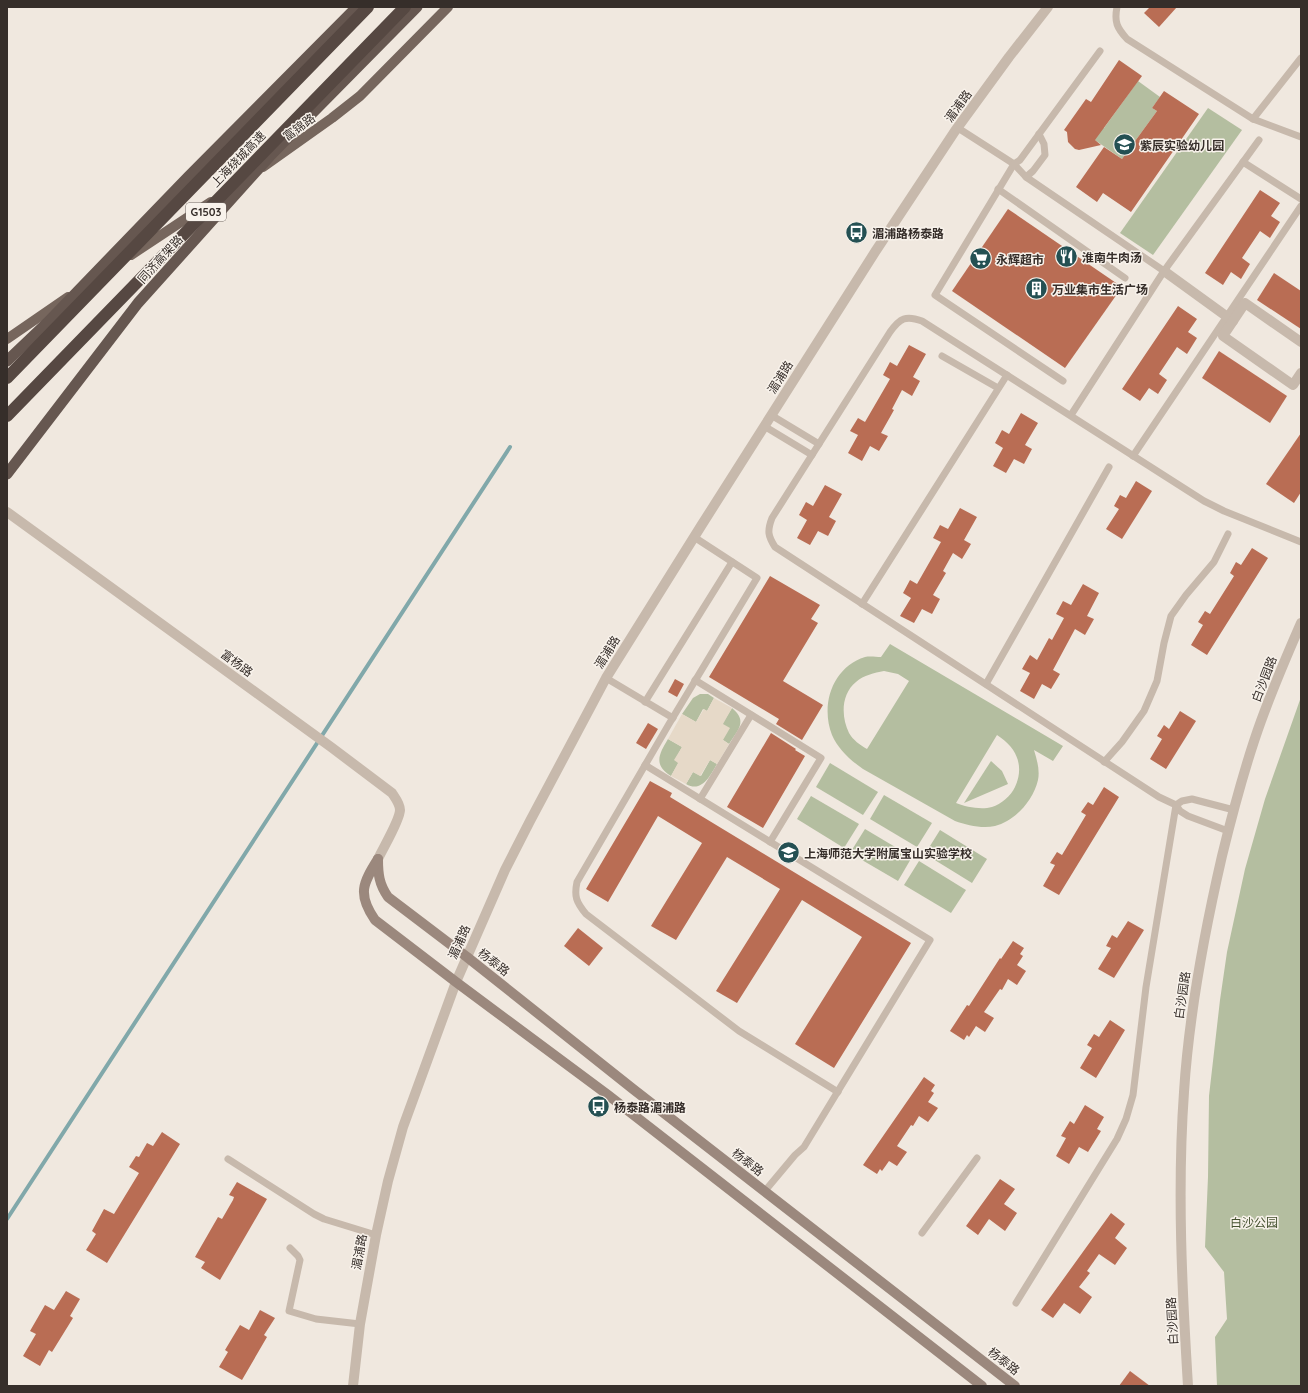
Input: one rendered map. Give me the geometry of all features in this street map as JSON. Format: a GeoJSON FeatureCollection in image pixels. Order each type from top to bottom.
{"type":"FeatureCollection","features":[{"type":"Feature","properties":{"kind":"highway"},"geometry":{"type":"LineString","coordinates":[[7,361],[48,322],[188,177],[357,7]]}},
{"type":"Feature","properties":{"kind":"highway","name":"上海绕城高速"},"geometry":{"type":"LineString","coordinates":[[7,378],[368,7]]}},
{"type":"Feature","properties":{"kind":"highway","name":"上海绕城高速"},"geometry":{"type":"LineString","coordinates":[[7,416],[405,7]]}},
{"type":"Feature","properties":{"kind":"highway","name":"同济高架路"},"geometry":{"type":"LineString","coordinates":[[7,474],[138,303],[270,156],[417,7]]}},
{"type":"Feature","properties":{"kind":"main road","name":"富锦路"},"geometry":{"type":"LineString","coordinates":[[7,339],[293,147],[332,118],[360,96],[448,7]]}},
{"type":"Feature","properties":{"kind":"main road","name":"杨泰路"},"geometry":{"type":"LineString","coordinates":[[378,858],[378,877],[382,889],[388,897],[467,957],[764,1192],[1015,1386]]}},
{"type":"Feature","properties":{"kind":"main road"},"geometry":{"type":"LineString","coordinates":[[378,858],[367,876],[363,891],[367,908],[375,920],[608,1095],[982,1386]]}},
{"type":"Feature","properties":{"kind":"street","name":"湄浦路"},"geometry":{"type":"LineString","coordinates":[[353,1386],[360,1324],[376,1235],[388,1181],[403,1127],[456,982],[505,870],[606,678],[694,537],[875,252],[958,128],[1009,57],[1048,7]]}},
{"type":"Feature","properties":{"kind":"street"},"geometry":{"type":"LineString","coordinates":[[1164,271],[1230,319]]}},
{"type":"Feature","properties":{"kind":"street"},"geometry":{"type":"LineString","coordinates":[[1301,342],[1246,303],[1230,319],[1223,336],[1293,385],[1301,373]]}},
{"type":"Feature","properties":{"kind":"street","name":"富杨路"},"geometry":{"type":"LineString","coordinates":[[7,512],[392,793],[399,804],[400,811],[378,858]]}},
{"type":"Feature","properties":{"kind":"street","name":"白沙园路"},"geometry":{"type":"LineString","coordinates":[[1188,1386],[1182,1270],[1182,1153],[1184,1092],[1190,1032],[1202,951],[1228,831],[1243,775],[1261,722],[1301,623]]}},
{"type":"Feature","properties":{"kind":"lane"},"geometry":{"type":"LineString","coordinates":[[1117,7],[1115,20],[1120,32],[1127,39],[1253,119],[1301,137]]}},
{"type":"Feature","properties":{"kind":"lane"},"geometry":{"type":"LineString","coordinates":[[1063,382],[935,295],[1014,164],[1020,160],[1100,51]]}},
{"type":"Feature","properties":{"kind":"lane"},"geometry":{"type":"LineString","coordinates":[[1253,119],[1301,58]]}},
{"type":"Feature","properties":{"kind":"lane"},"geometry":{"type":"LineString","coordinates":[[958,128],[1014,164],[1026,177],[1164,271]]}},
{"type":"Feature","properties":{"kind":"lane"},"geometry":{"type":"LineString","coordinates":[[1026,177],[1033,171],[1045,155],[1044,144],[1039,134]]}},
{"type":"Feature","properties":{"kind":"lane"},"geometry":{"type":"LineString","coordinates":[[1071,415],[1164,271],[1259,140]]}},
{"type":"Feature","properties":{"kind":"lane"},"geometry":{"type":"LineString","coordinates":[[1243,162],[1301,199]]}},
{"type":"Feature","properties":{"kind":"lane"},"geometry":{"type":"LineString","coordinates":[[998,189],[1125,278]]}},
{"type":"Feature","properties":{"kind":"lane"},"geometry":{"type":"LineString","coordinates":[[1133,456],[1230,319],[1301,206]]}},
{"type":"Feature","properties":{"kind":"lane"},"geometry":{"type":"LineString","coordinates":[[1228,831],[1188,816],[1180,811],[1176,805],[1159,797],[1104,762],[775,547],[770,538],[768,527],[772,518],[896,323],[902,319],[912,317],[922,321],[1204,501],[1224,511],[1301,542]]}},
{"type":"Feature","properties":{"kind":"lane"},"geometry":{"type":"LineString","coordinates":[[942,356],[998,388]]}},
{"type":"Feature","properties":{"kind":"lane"},"geometry":{"type":"LineString","coordinates":[[862,604],[1007,375]]}},
{"type":"Feature","properties":{"kind":"lane"},"geometry":{"type":"LineString","coordinates":[[771,415],[819,444]]}},
{"type":"Feature","properties":{"kind":"lane"},"geometry":{"type":"LineString","coordinates":[[764,426],[812,455]]}},
{"type":"Feature","properties":{"kind":"lane"},"geometry":{"type":"LineString","coordinates":[[986,684],[1109,467]]}},
{"type":"Feature","properties":{"kind":"lane"},"geometry":{"type":"LineString","coordinates":[[1104,762],[1122,742],[1144,711],[1157,681],[1171,616],[1186,594],[1214,562],[1228,534]]}},
{"type":"Feature","properties":{"kind":"lane"},"geometry":{"type":"LineString","coordinates":[[694,537],[757,578],[695,680],[577,882],[575,893],[579,905],[586,914],[739,1031],[838,1092]]}},
{"type":"Feature","properties":{"kind":"lane"},"geometry":{"type":"LineString","coordinates":[[645,702],[732,562]]}},
{"type":"Feature","properties":{"kind":"lane"},"geometry":{"type":"LineString","coordinates":[[606,678],[673,718]]}},
{"type":"Feature","properties":{"kind":"lane"},"geometry":{"type":"LineString","coordinates":[[695,680],[821,758],[770,842]]}},
{"type":"Feature","properties":{"kind":"lane"},"geometry":{"type":"LineString","coordinates":[[700,799],[725,755],[751,715]]}},
{"type":"Feature","properties":{"kind":"lane"},"geometry":{"type":"LineString","coordinates":[[645,766],[930,940],[804,1147],[794,1155],[764,1192]]}},
{"type":"Feature","properties":{"kind":"lane"},"geometry":{"type":"LineString","coordinates":[[1016,1303],[1117,1139],[1126,1119],[1133,1095],[1146,987],[1176,805],[1182,801],[1192,799],[1234,810]]}},
{"type":"Feature","properties":{"kind":"lane"},"geometry":{"type":"LineString","coordinates":[[922,1233],[978,1158]]}},
{"type":"Feature","properties":{"kind":"lane"},"geometry":{"type":"LineString","coordinates":[[228,1159],[314,1214],[324,1219],[376,1235]]}},
{"type":"Feature","properties":{"kind":"lane"},"geometry":{"type":"LineString","coordinates":[[290,1248],[300,1260],[289,1311],[316,1319],[360,1324]]}},
{"type":"Feature","properties":{"kind":"green space"},"geometry":{"type":"Polygon","coordinates":[[[1138,81],[1160,97],[1152,108],[1157,111],[1122,159],[1092,138],[1100,126],[1104,128],[1138,81]]]}},
{"type":"Feature","properties":{"kind":"green space"},"geometry":{"type":"Polygon","coordinates":[[[1208,108],[1242,130],[1153,255],[1120,233],[1208,108]]]}},
{"type":"Feature","properties":{"kind":"green space"},"geometry":{"type":"Polygon","coordinates":[[[890,644],[1063,746],[1053,761],[1034,750],[1039,776],[1036,788],[1022,809],[1016,815],[1009,820],[990,827],[975,826],[955,821],[863,769],[841,750],[832,735],[829,723],[829,699],[832,688],[837,678],[854,662],[865,657],[881,657],[890,644]],[[884,671],[869,675],[856,682],[847,693],[845,699],[844,713],[846,727],[853,738],[867,749],[909,681],[898,674],[884,671]],[[997,735],[956,803],[974,808],[992,807],[999,804],[1011,794],[1018,779],[1019,764],[1014,751],[997,735]]]}},
{"type":"Feature","properties":{"kind":"green space"},"geometry":{"type":"Polygon","coordinates":[[[700,694],[708,694],[714,698],[707,711],[703,709],[696,722],[682,714],[693,698],[700,694]]]}},
{"type":"Feature","properties":{"kind":"green space","name":"白沙公园"},"geometry":{"type":"Polygon","coordinates":[[[1301,697],[1301,1386],[1217,1386],[1215,1337],[1227,1319],[1224,1272],[1205,1247],[1209,1096],[1220,1000],[1227,952],[1245,869],[1265,799],[1301,697]]]}},
{"type":"Feature","properties":{"kind":"green space"},"geometry":{"type":"Polygon","coordinates":[[[732,708],[740,717],[740,726],[729,744],[723,740],[722,724],[732,708]]]}},
{"type":"Feature","properties":{"kind":"green space"},"geometry":{"type":"Polygon","coordinates":[[[668,739],[682,747],[675,760],[679,762],[671,776],[662,768],[659,759],[668,739]]]}},
{"type":"Feature","properties":{"kind":"green space"},"geometry":{"type":"Polygon","coordinates":[[[710,760],[717,764],[705,782],[697,786],[686,784],[693,772],[701,776],[710,760]]]}},
{"type":"Feature","properties":{"kind":"green space"},"geometry":{"type":"Polygon","coordinates":[[[991,761],[1002,771],[1008,784],[964,803],[991,761]]]}},
{"type":"Feature","properties":{"kind":"green space"},"geometry":{"type":"Polygon","coordinates":[[[830,763],[878,792],[863,815],[816,787],[830,763]]]}},
{"type":"Feature","properties":{"kind":"green space"},"geometry":{"type":"Polygon","coordinates":[[[884,795],[932,823],[917,847],[870,819],[884,795]]]}},
{"type":"Feature","properties":{"kind":"green space"},"geometry":{"type":"Polygon","coordinates":[[[811,796],[859,824],[844,848],[797,819],[811,796]]]}},
{"type":"Feature","properties":{"kind":"green space"},"geometry":{"type":"Polygon","coordinates":[[[865,829],[912,857],[898,881],[850,853],[865,829]]]}},
{"type":"Feature","properties":{"kind":"green space"},"geometry":{"type":"Polygon","coordinates":[[[940,830],[987,859],[972,883],[925,854],[940,830]]]}},
{"type":"Feature","properties":{"kind":"green space"},"geometry":{"type":"Polygon","coordinates":[[[919,861],[966,890],[951,913],[904,885],[919,861]]]}},
{"type":"Feature","properties":{"kind":"shaded area"},"geometry":{"type":"Polygon","coordinates":[[[714,698],[732,708],[723,724],[730,728],[723,740],[729,744],[717,764],[710,760],[700,776],[693,772],[686,784],[671,776],[678,763],[674,760],[682,747],[668,739],[682,714],[696,722],[704,709],[707,711],[714,698]]]}},
{"type":"Feature","properties":{"kind":"building"},"geometry":{"type":"Polygon","coordinates":[[[1150,7],[1177,7],[1159,27],[1144,13],[1150,7]]]}},
{"type":"Feature","properties":{"kind":"building"},"geometry":{"type":"Polygon","coordinates":[[[1119,60],[1142,76],[1095,140],[1101,145],[1079,150],[1075,149],[1068,142],[1067,132],[1064,130],[1086,99],[1091,102],[1119,60]]]}},
{"type":"Feature","properties":{"kind":"building"},"geometry":{"type":"Polygon","coordinates":[[[1164,91],[1199,114],[1131,212],[1103,193],[1097,202],[1076,187],[1104,147],[1122,159],[1157,111],[1152,108],[1164,91]]]}},
{"type":"Feature","properties":{"kind":"building"},"geometry":{"type":"Polygon","coordinates":[[[1260,190],[1280,203],[1271,216],[1280,222],[1270,238],[1260,231],[1242,258],[1250,264],[1241,279],[1231,272],[1223,285],[1205,273],[1260,190]]]}},
{"type":"Feature","properties":{"kind":"building","name":"万业集市生活广场"},"geometry":{"type":"Polygon","coordinates":[[[1008,209],[1122,287],[1065,368],[952,291],[1008,209]]]}},
{"type":"Feature","properties":{"kind":"building"},"geometry":{"type":"Polygon","coordinates":[[[1274,273],[1301,291],[1301,329],[1257,300],[1274,273]]]}},
{"type":"Feature","properties":{"kind":"building"},"geometry":{"type":"Polygon","coordinates":[[[1178,306],[1197,319],[1188,332],[1197,338],[1187,354],[1177,347],[1159,374],[1167,380],[1158,394],[1149,388],[1140,401],[1122,389],[1178,306]]]}},
{"type":"Feature","properties":{"kind":"building"},"geometry":{"type":"Polygon","coordinates":[[[909,345],[926,354],[913,377],[920,381],[912,396],[902,390],[892,409],[894,410],[881,433],[888,436],[879,451],[870,446],[862,461],[848,453],[858,435],[850,431],[858,418],[865,422],[890,379],[883,375],[890,362],[897,366],[909,345]]]}},
{"type":"Feature","properties":{"kind":"building"},"geometry":{"type":"Polygon","coordinates":[[[1219,351],[1287,396],[1270,423],[1202,378],[1219,351]]]}},
{"type":"Feature","properties":{"kind":"building"},"geometry":{"type":"Polygon","coordinates":[[[1021,413],[1038,423],[1025,445],[1032,449],[1024,464],[1014,459],[1006,473],[993,466],[1003,448],[995,443],[1002,430],[1009,434],[1021,413]]]}},
{"type":"Feature","properties":{"kind":"building"},"geometry":{"type":"Polygon","coordinates":[[[1301,433],[1301,492],[1294,503],[1266,484],[1301,433]]]}},
{"type":"Feature","properties":{"kind":"building"},"geometry":{"type":"Polygon","coordinates":[[[1136,481],[1152,491],[1122,539],[1106,529],[1119,509],[1114,506],[1120,495],[1126,498],[1136,481]]]}},
{"type":"Feature","properties":{"kind":"building"},"geometry":{"type":"Polygon","coordinates":[[[825,485],[842,494],[829,517],[836,521],[828,536],[818,531],[810,545],[797,538],[807,520],[799,515],[806,502],[813,506],[825,485]]]}},
{"type":"Feature","properties":{"kind":"building"},"geometry":{"type":"Polygon","coordinates":[[[960,508],[977,517],[964,540],[971,544],[962,559],[953,553],[943,571],[946,573],[933,595],[940,599],[932,614],[922,609],[914,623],[900,616],[911,598],[903,593],[910,580],[917,584],[941,542],[933,538],[940,525],[948,529],[960,508]]]}},
{"type":"Feature","properties":{"kind":"building"},"geometry":{"type":"Polygon","coordinates":[[[1252,548],[1268,558],[1207,655],[1191,645],[1203,625],[1198,622],[1205,611],[1210,614],[1234,576],[1230,573],[1236,562],[1241,565],[1252,548]]]}},
{"type":"Feature","properties":{"kind":"building"},"geometry":{"type":"Polygon","coordinates":[[[770,576],[820,605],[811,619],[818,623],[783,681],[823,705],[802,740],[776,724],[779,719],[709,677],[770,576]]]}},
{"type":"Feature","properties":{"kind":"building"},"geometry":{"type":"Polygon","coordinates":[[[1083,584],[1099,593],[1087,616],[1094,619],[1085,635],[1075,629],[1053,670],[1060,674],[1051,689],[1042,684],[1034,699],[1020,691],[1030,673],[1022,669],[1030,655],[1037,660],[1049,638],[1052,640],[1064,618],[1056,614],[1063,601],[1071,605],[1083,584]]]}},
{"type":"Feature","properties":{"kind":"building"},"geometry":{"type":"Polygon","coordinates":[[[675,679],[684,684],[677,697],[668,692],[675,679]]]}},
{"type":"Feature","properties":{"kind":"building"},"geometry":{"type":"Polygon","coordinates":[[[1180,711],[1196,721],[1166,769],[1150,759],[1162,739],[1157,736],[1164,725],[1169,729],[1180,711]]]}},
{"type":"Feature","properties":{"kind":"building"},"geometry":{"type":"Polygon","coordinates":[[[648,723],[658,729],[646,749],[636,743],[648,723]]]}},
{"type":"Feature","properties":{"kind":"building"},"geometry":{"type":"Polygon","coordinates":[[[771,733],[805,756],[763,828],[727,807],[771,733]]]}},
{"type":"Feature","properties":{"kind":"building"},"geometry":{"type":"Polygon","coordinates":[[[650,781],[672,793],[670,797],[911,943],[834,1068],[795,1044],[862,937],[802,900],[737,1003],[716,991],[780,889],[727,857],[676,940],[651,926],[702,843],[658,816],[608,902],[586,889],[650,781]]]}},
{"type":"Feature","properties":{"kind":"building"},"geometry":{"type":"Polygon","coordinates":[[[1104,787],[1119,797],[1059,895],[1043,886],[1055,865],[1050,863],[1057,852],[1062,855],[1086,815],[1081,812],[1088,802],[1093,805],[1104,787]]]}},
{"type":"Feature","properties":{"kind":"building"},"geometry":{"type":"Polygon","coordinates":[[[1128,921],[1144,930],[1114,978],[1098,969],[1111,948],[1106,946],[1112,935],[1117,938],[1128,921]]]}},
{"type":"Feature","properties":{"kind":"building"},"geometry":{"type":"Polygon","coordinates":[[[578,928],[603,948],[589,966],[564,946],[578,928]]]}},
{"type":"Feature","properties":{"kind":"building"},"geometry":{"type":"Polygon","coordinates":[[[1013,941],[1024,948],[1020,954],[1023,956],[1017,965],[1026,971],[1017,985],[1008,979],[1002,990],[1000,989],[984,1012],[994,1018],[985,1032],[976,1026],[969,1037],[967,1035],[964,1040],[950,1031],[967,1005],[969,1006],[1000,958],[1001,959],[1013,941]]]}},
{"type":"Feature","properties":{"kind":"building"},"geometry":{"type":"Polygon","coordinates":[[[1110,1020],[1125,1030],[1096,1078],[1080,1068],[1092,1048],[1087,1045],[1094,1034],[1099,1037],[1110,1020]]]}},
{"type":"Feature","properties":{"kind":"building"},"geometry":{"type":"Polygon","coordinates":[[[924,1077],[935,1085],[931,1091],[934,1093],[928,1102],[938,1108],[928,1122],[919,1116],[913,1126],[911,1125],[897,1146],[907,1152],[897,1166],[889,1161],[882,1171],[880,1169],[877,1174],[863,1165],[924,1077]]]}},
{"type":"Feature","properties":{"kind":"building"},"geometry":{"type":"Polygon","coordinates":[[[1085,1105],[1104,1117],[1097,1129],[1101,1131],[1088,1152],[1079,1147],[1069,1164],[1056,1156],[1066,1138],[1061,1136],[1070,1121],[1074,1124],[1085,1105]]]}},
{"type":"Feature","properties":{"kind":"building"},"geometry":{"type":"Polygon","coordinates":[[[162,1132],[180,1144],[107,1263],[86,1250],[96,1234],[92,1231],[104,1209],[114,1214],[139,1173],[129,1167],[136,1156],[139,1157],[147,1143],[153,1146],[162,1132]]]}},
{"type":"Feature","properties":{"kind":"building"},"geometry":{"type":"Polygon","coordinates":[[[1000,1179],[1015,1189],[1004,1204],[1017,1213],[1005,1231],[989,1219],[978,1235],[966,1226],[1000,1179]]]}},
{"type":"Feature","properties":{"kind":"building"},"geometry":{"type":"Polygon","coordinates":[[[237,1182],[267,1199],[220,1280],[201,1268],[205,1262],[195,1257],[218,1217],[222,1219],[233,1200],[234,1197],[229,1195],[237,1182]]]}},
{"type":"Feature","properties":{"kind":"building"},"geometry":{"type":"Polygon","coordinates":[[[1111,1213],[1125,1224],[1115,1238],[1127,1248],[1115,1265],[1099,1254],[1087,1271],[1090,1273],[1079,1287],[1092,1297],[1080,1314],[1064,1303],[1053,1318],[1041,1310],[1111,1213]]]}},
{"type":"Feature","properties":{"kind":"building"},"geometry":{"type":"Polygon","coordinates":[[[66,1291],[80,1299],[70,1316],[73,1318],[52,1352],[49,1350],[40,1366],[23,1356],[36,1334],[30,1331],[45,1305],[54,1310],[66,1291]]]}},
{"type":"Feature","properties":{"kind":"building"},"geometry":{"type":"Polygon","coordinates":[[[260,1310],[275,1318],[264,1335],[267,1337],[242,1380],[219,1367],[228,1352],[225,1350],[240,1325],[249,1330],[260,1310]]]}},
{"type":"Feature","properties":{"kind":"building"},"geometry":{"type":"Polygon","coordinates":[[[1130,1371],[1150,1386],[1119,1386],[1130,1371]]]}},
{"type":"Feature","properties":{"kind":"waterway"},"geometry":{"type":"LineString","coordinates":[[7,1219],[510,447]]}},
{"type":"Feature","properties":{"kind":"place","name":"紫辰实验幼儿园"},"geometry":{"type":"Point","coordinates":[1124,145]}},
{"type":"Feature","properties":{"kind":"place","name":"湄浦路杨泰路"},"geometry":{"type":"Point","coordinates":[856,233]}},
{"type":"Feature","properties":{"kind":"place","name":"淮南牛肉汤"},"geometry":{"type":"Point","coordinates":[1067,257]}},
{"type":"Feature","properties":{"kind":"place","name":"永辉超市"},"geometry":{"type":"Point","coordinates":[981,259]}},
{"type":"Feature","properties":{"kind":"place","name":"万业集市生活广场"},"geometry":{"type":"Point","coordinates":[1037,289]}},
{"type":"Feature","properties":{"kind":"place","name":"上海师范大学附属宝山实验学校"},"geometry":{"type":"Point","coordinates":[788,853]}},
{"type":"Feature","properties":{"kind":"place","name":"杨泰路湄浦路"},"geometry":{"type":"Point","coordinates":[599,1107]}}]}
